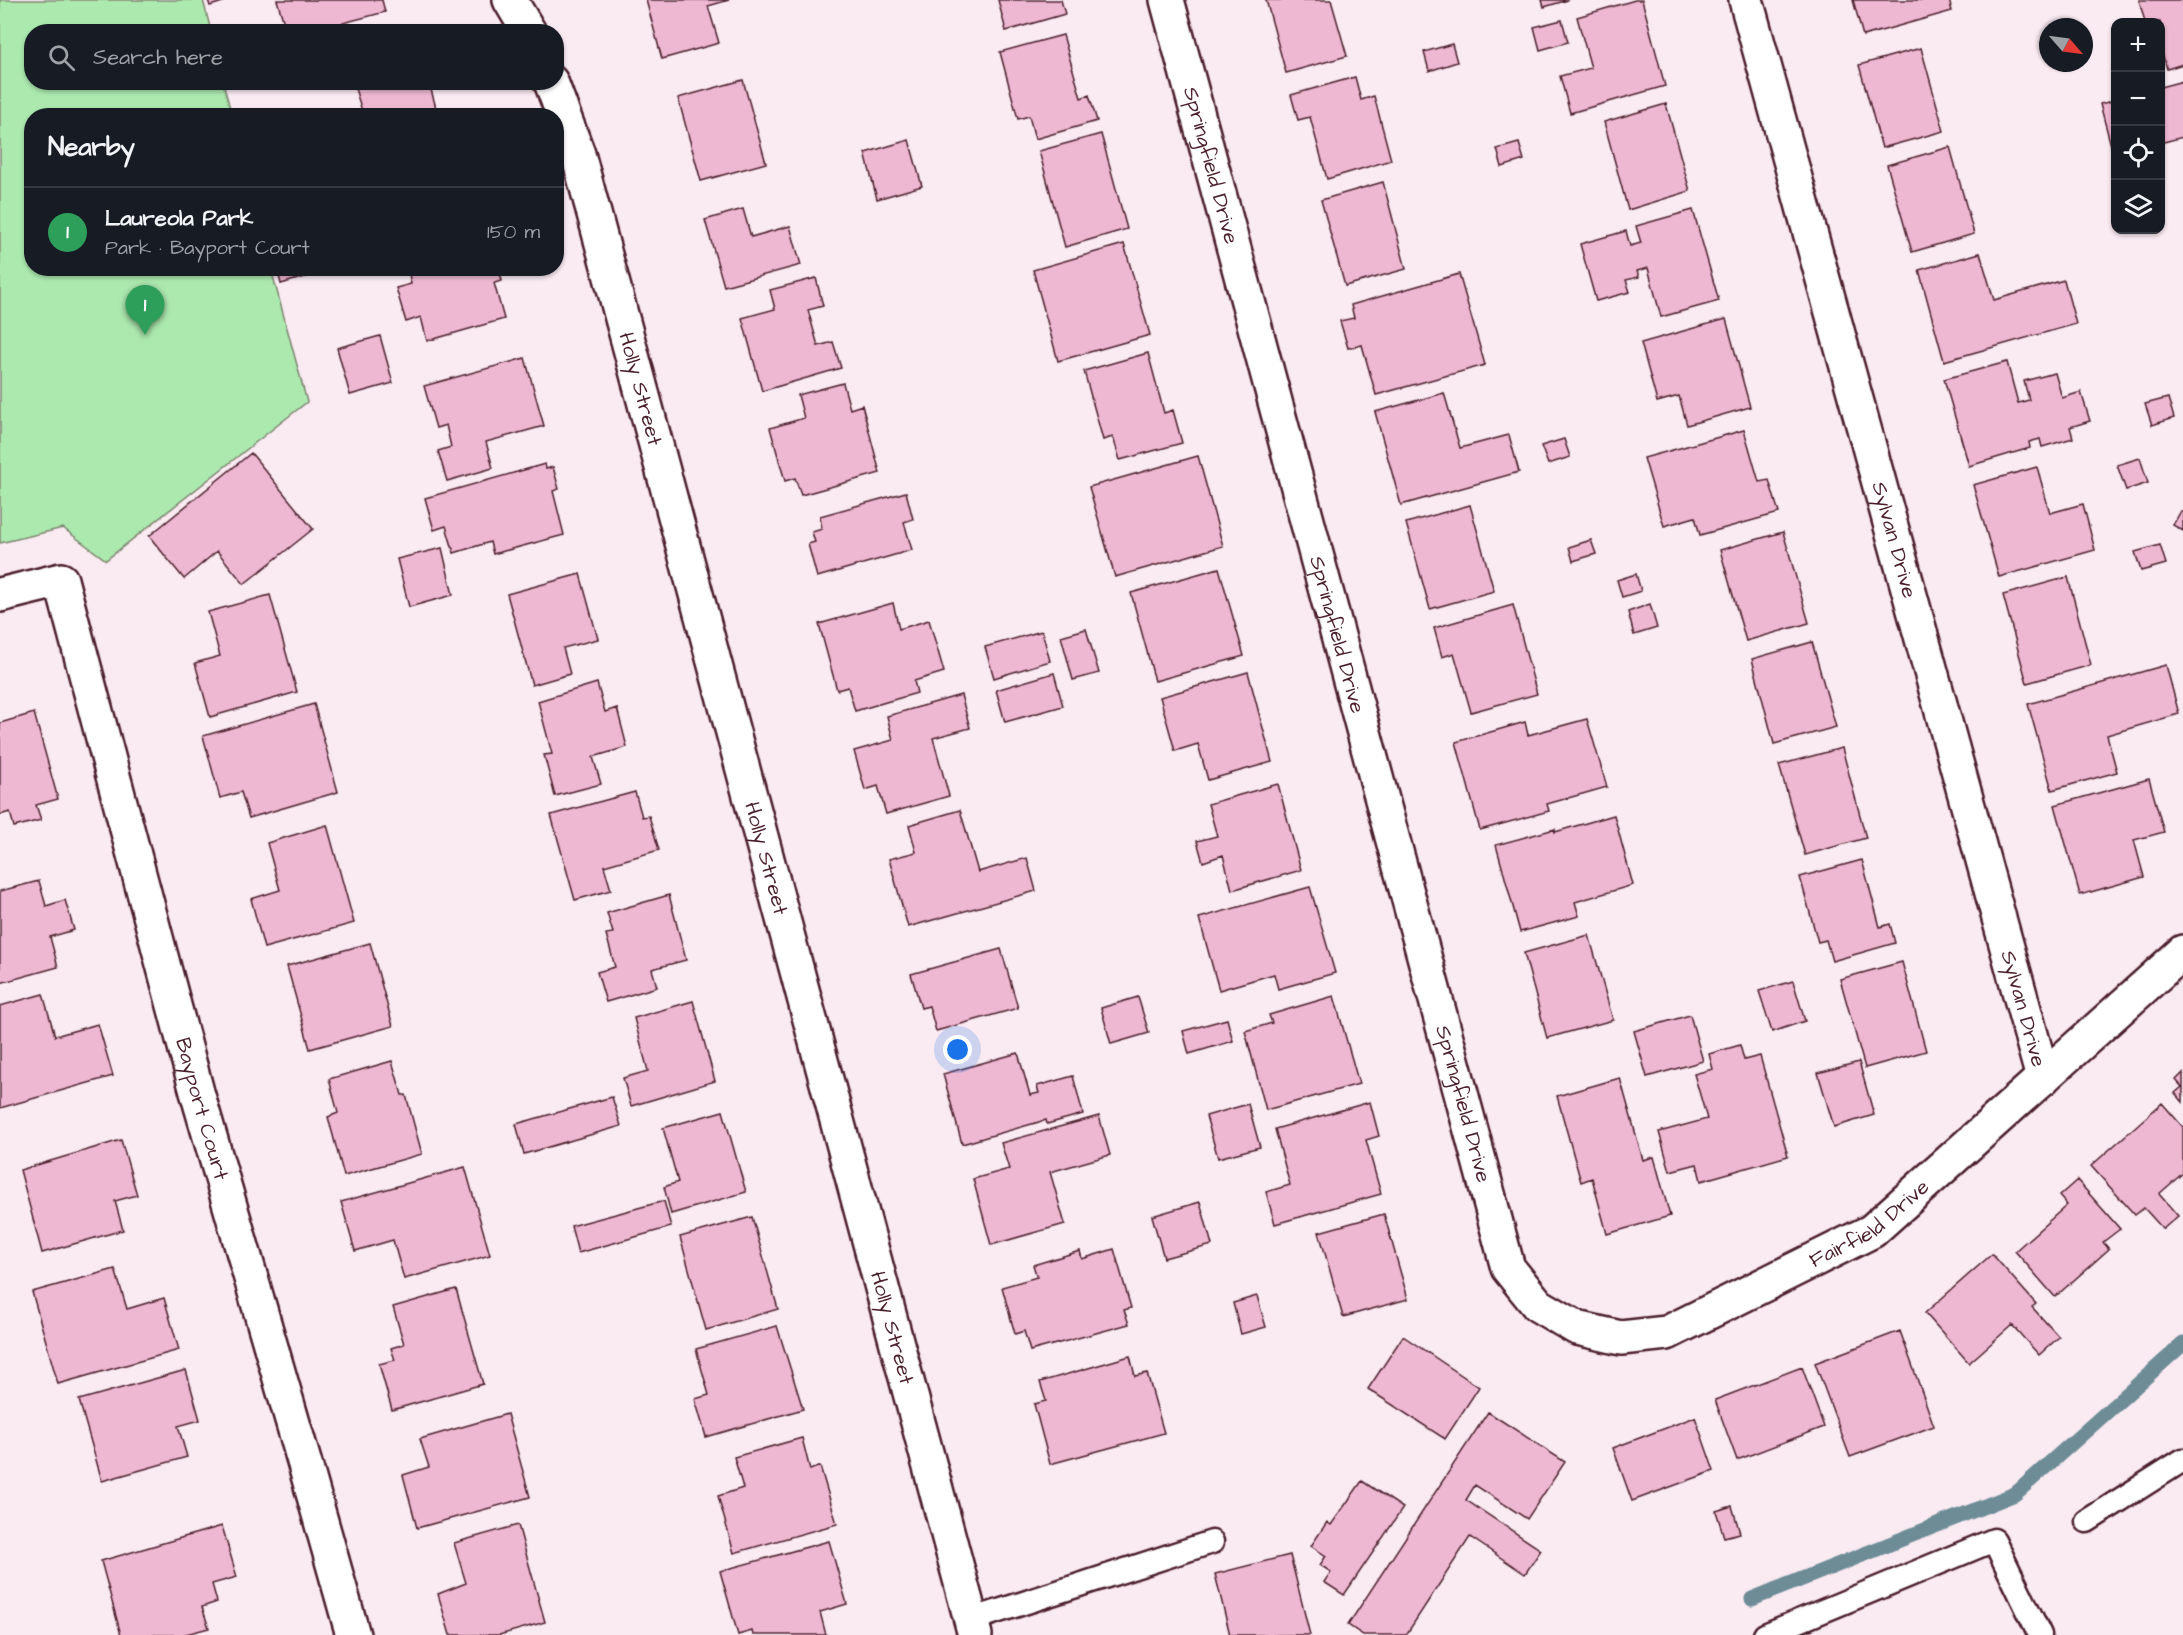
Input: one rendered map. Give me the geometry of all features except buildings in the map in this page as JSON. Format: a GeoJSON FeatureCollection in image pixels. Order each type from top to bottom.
{"type":"FeatureCollection","features":[{"type":"Feature","properties":{"kind":"street"},"geometry":{"type":"LineString","coordinates":[[510,0],[524,24]]}},
{"type":"Feature","properties":{"kind":"street","name":"Springfield Drive"},"geometry":{"type":"LineString","coordinates":[[1167,0],[1508,1268]]}},
{"type":"Feature","properties":{"kind":"street","name":"Sylvan Drive"},"geometry":{"type":"LineString","coordinates":[[1746,0],[2043,1078]]}},
{"type":"Feature","properties":{"kind":"street","name":"Holly Street"},"geometry":{"type":"LineString","coordinates":[[554,90],[561,108]]}},
{"type":"Feature","properties":{"kind":"street","name":"Holly Street"},"geometry":{"type":"LineString","coordinates":[[564,117],[578,154],[973,1628]]}},
{"type":"Feature","properties":{"kind":"street","name":"Bayport Court"},"geometry":{"type":"LineString","coordinates":[[0,595],[61,580],[196,1092],[306,1468],[352,1635]]}},
{"type":"Feature","properties":{"kind":"street","name":"Fairfield Drive"},"geometry":{"type":"LineString","coordinates":[[1508,1268],[1538,1305],[1577,1328],[1622,1338],[1667,1333],[1872,1230],[2183,952]]}},
{"type":"Feature","properties":{"kind":"lane"},"geometry":{"type":"LineString","coordinates":[[2087,1521],[2183,1460]]}},
{"type":"Feature","properties":{"kind":"lane"},"geometry":{"type":"LineString","coordinates":[[1766,1635],[1994,1540],[2040,1635]]}},
{"type":"Feature","properties":{"kind":"lane"},"geometry":{"type":"LineString","coordinates":[[973,1628],[1212,1542]]}},
{"type":"Feature","properties":{"kind":"green space"},"geometry":{"type":"Polygon","coordinates":[[[0,0],[203,0],[209,24],[24,24],[24,90],[225,90],[230,108],[24,108],[24,276],[273,276],[307,402],[106,560],[63,528],[0,543],[0,0]]]}},
{"type":"Feature","properties":{"kind":"waterway"},"geometry":{"type":"LineString","coordinates":[[1752,1599],[2015,1494],[2183,1344]]}},
{"type":"Feature","properties":{"kind":"place","name":"Laureola Park"},"geometry":{"type":"Point","coordinates":[145,335]}}]}
